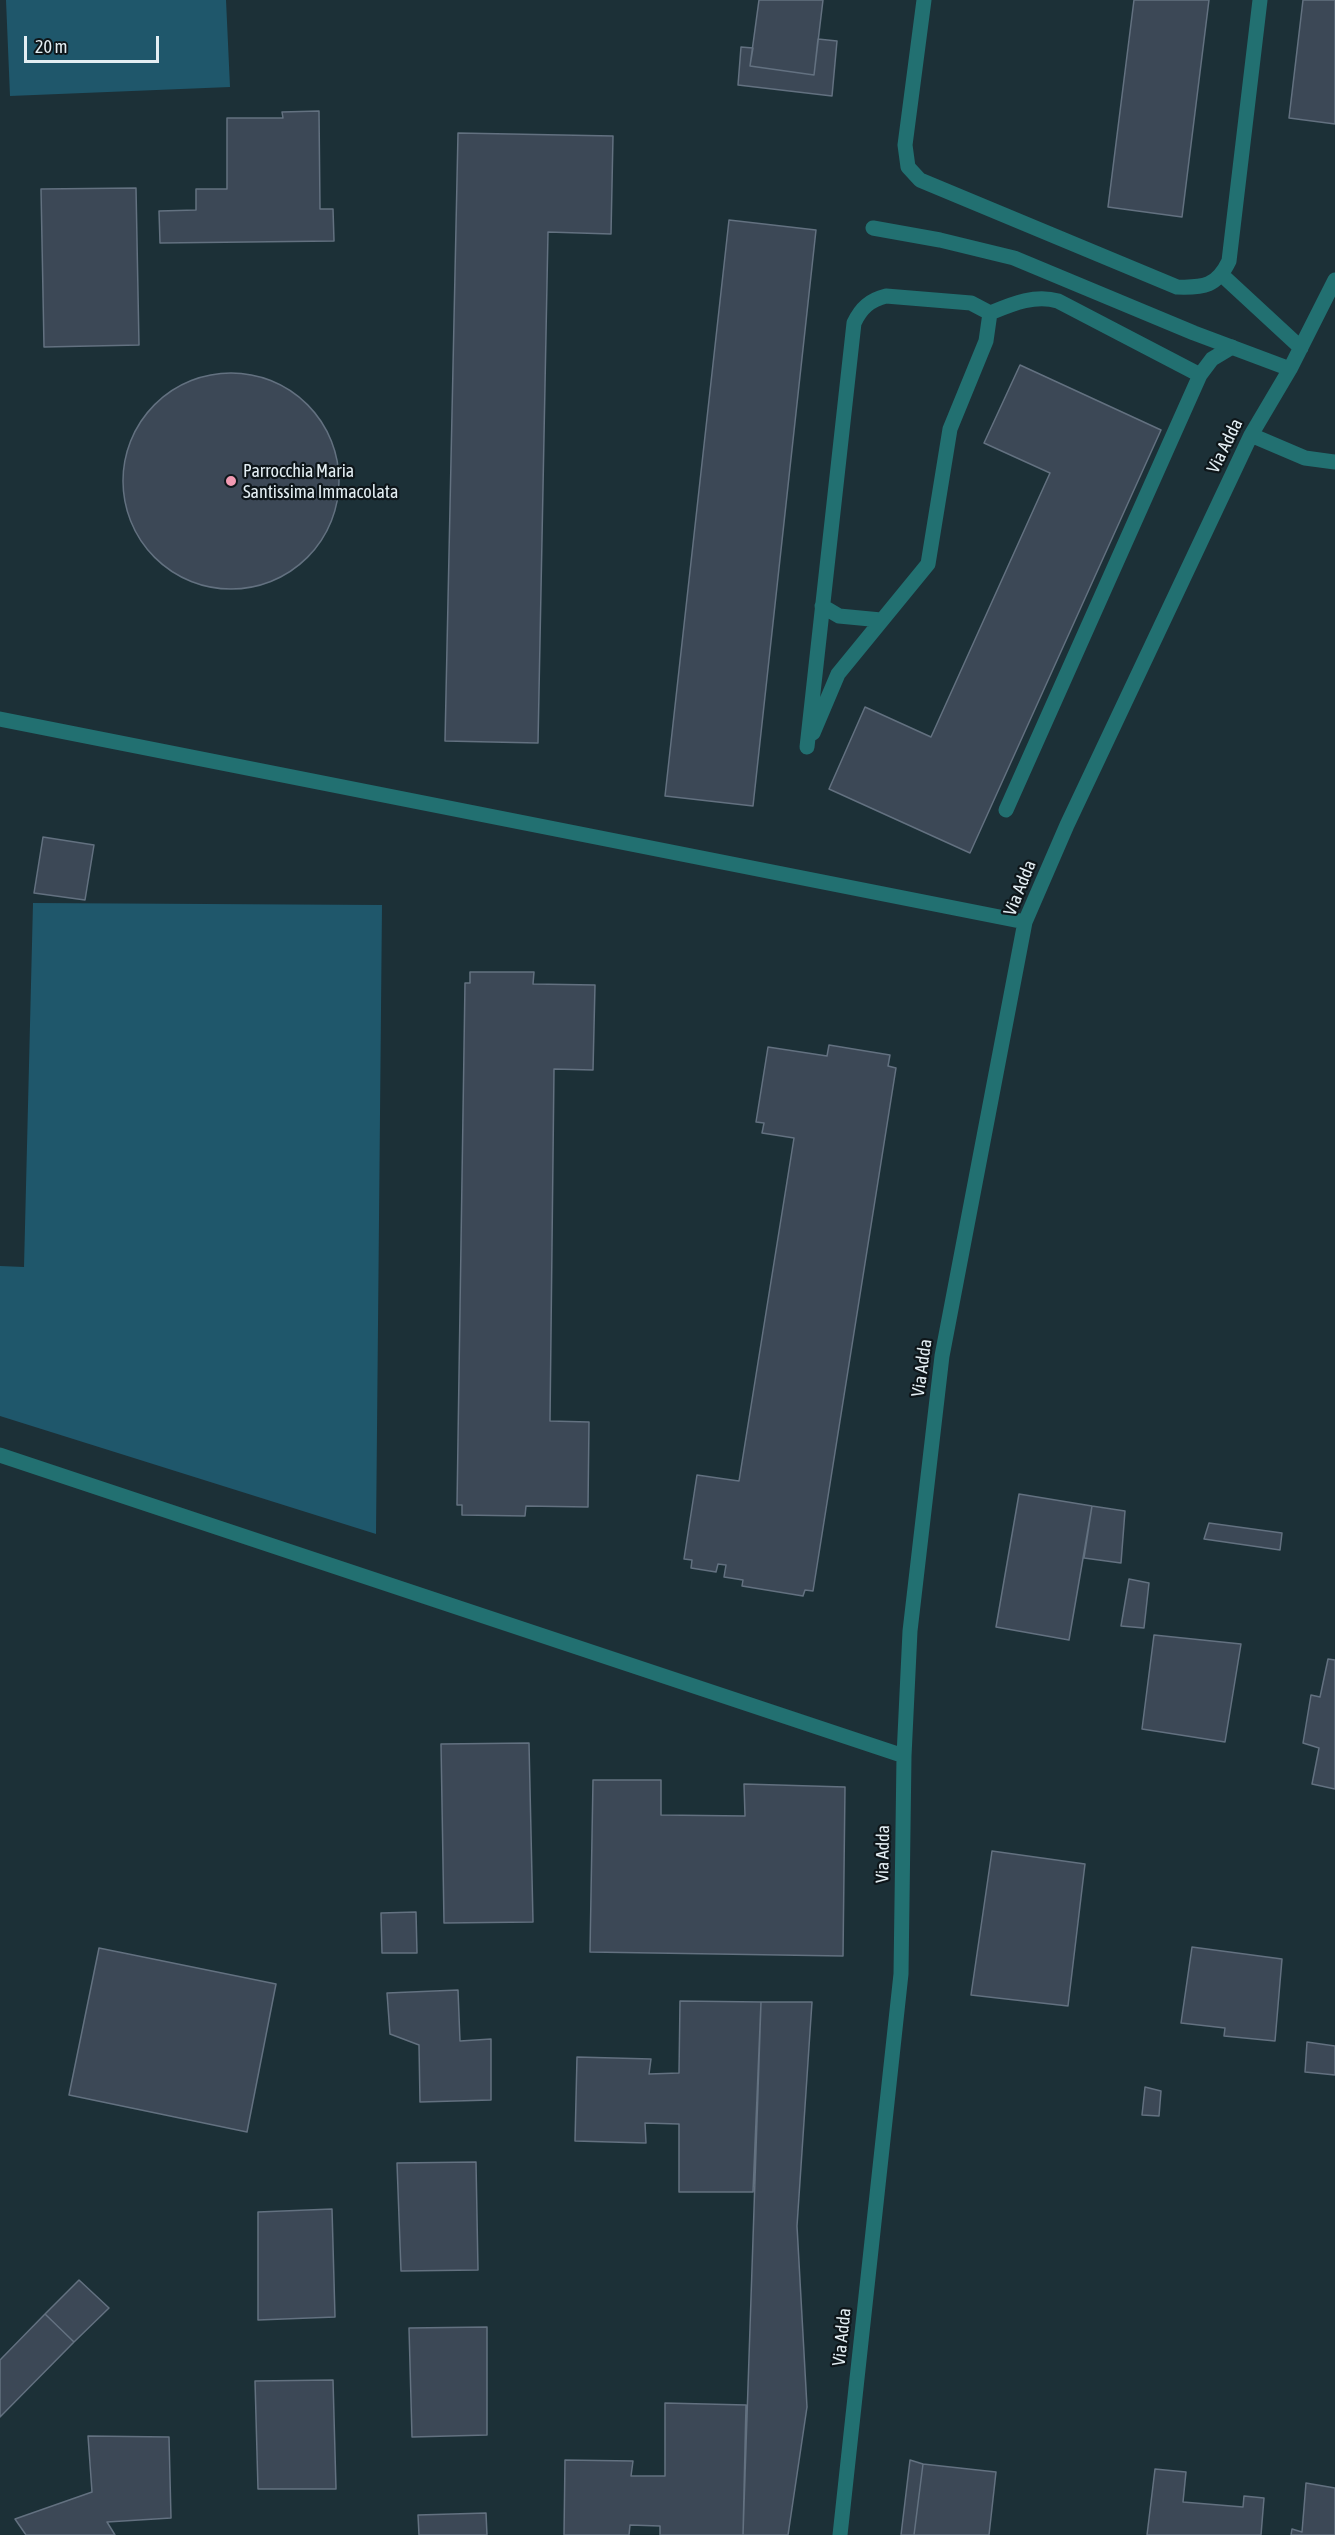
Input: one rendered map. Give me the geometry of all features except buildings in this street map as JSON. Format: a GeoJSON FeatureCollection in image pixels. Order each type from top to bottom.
{"type":"FeatureCollection","features":[{"type":"Feature","properties":{"kind":"street"},"geometry":{"type":"LineString","coordinates":[[924,0],[905,146],[908,167],[921,180],[1177,287],[1194,287],[1214,282],[1222,275],[1229,261],[1260,0]]}},
{"type":"Feature","properties":{"kind":"street"},"geometry":{"type":"LineString","coordinates":[[873,228],[940,240],[1014,258],[1290,369]]}},
{"type":"Feature","properties":{"kind":"street"},"geometry":{"type":"LineString","coordinates":[[1222,275],[1301,348]]}},
{"type":"Feature","properties":{"kind":"street","name":"Via Adda"},"geometry":{"type":"LineString","coordinates":[[840,2535],[901,1974],[904,1756],[910,1631],[942,1356],[1025,922],[1068,825],[1251,435],[1290,369],[1335,280]]}},
{"type":"Feature","properties":{"kind":"street"},"geometry":{"type":"LineString","coordinates":[[990,313],[986,341],[950,429],[928,564],[838,674],[807,747],[854,323],[859,312],[873,299],[886,296],[970,303],[990,313],[1016,303],[1045,297],[1058,300],[1200,375]]}},
{"type":"Feature","properties":{"kind":"street"},"geometry":{"type":"LineString","coordinates":[[1006,810],[1200,375],[1212,359],[1232,347]]}},
{"type":"Feature","properties":{"kind":"street"},"geometry":{"type":"LineString","coordinates":[[1251,435],[1305,458],[1335,462]]}},
{"type":"Feature","properties":{"kind":"street"},"geometry":{"type":"LineString","coordinates":[[822,606],[839,616],[881,620]]}},
{"type":"Feature","properties":{"kind":"street"},"geometry":{"type":"LineString","coordinates":[[0,719],[1025,922]]}},
{"type":"Feature","properties":{"kind":"street"},"geometry":{"type":"LineString","coordinates":[[0,1455],[904,1756]]}},
{"type":"Feature","properties":{"kind":"shaded area"},"geometry":{"type":"Polygon","coordinates":[[[6,0],[226,0],[230,87],[10,96],[6,0]]]}},
{"type":"Feature","properties":{"kind":"shaded area"},"geometry":{"type":"Polygon","coordinates":[[[33,903],[382,905],[376,1534],[0,1416],[0,1266],[24,1267],[33,903]]]}},
{"type":"Feature","properties":{"kind":"place","name":"Parrocchia Maria Santissima Immacolata"},"geometry":{"type":"Point","coordinates":[231,481]}}]}
